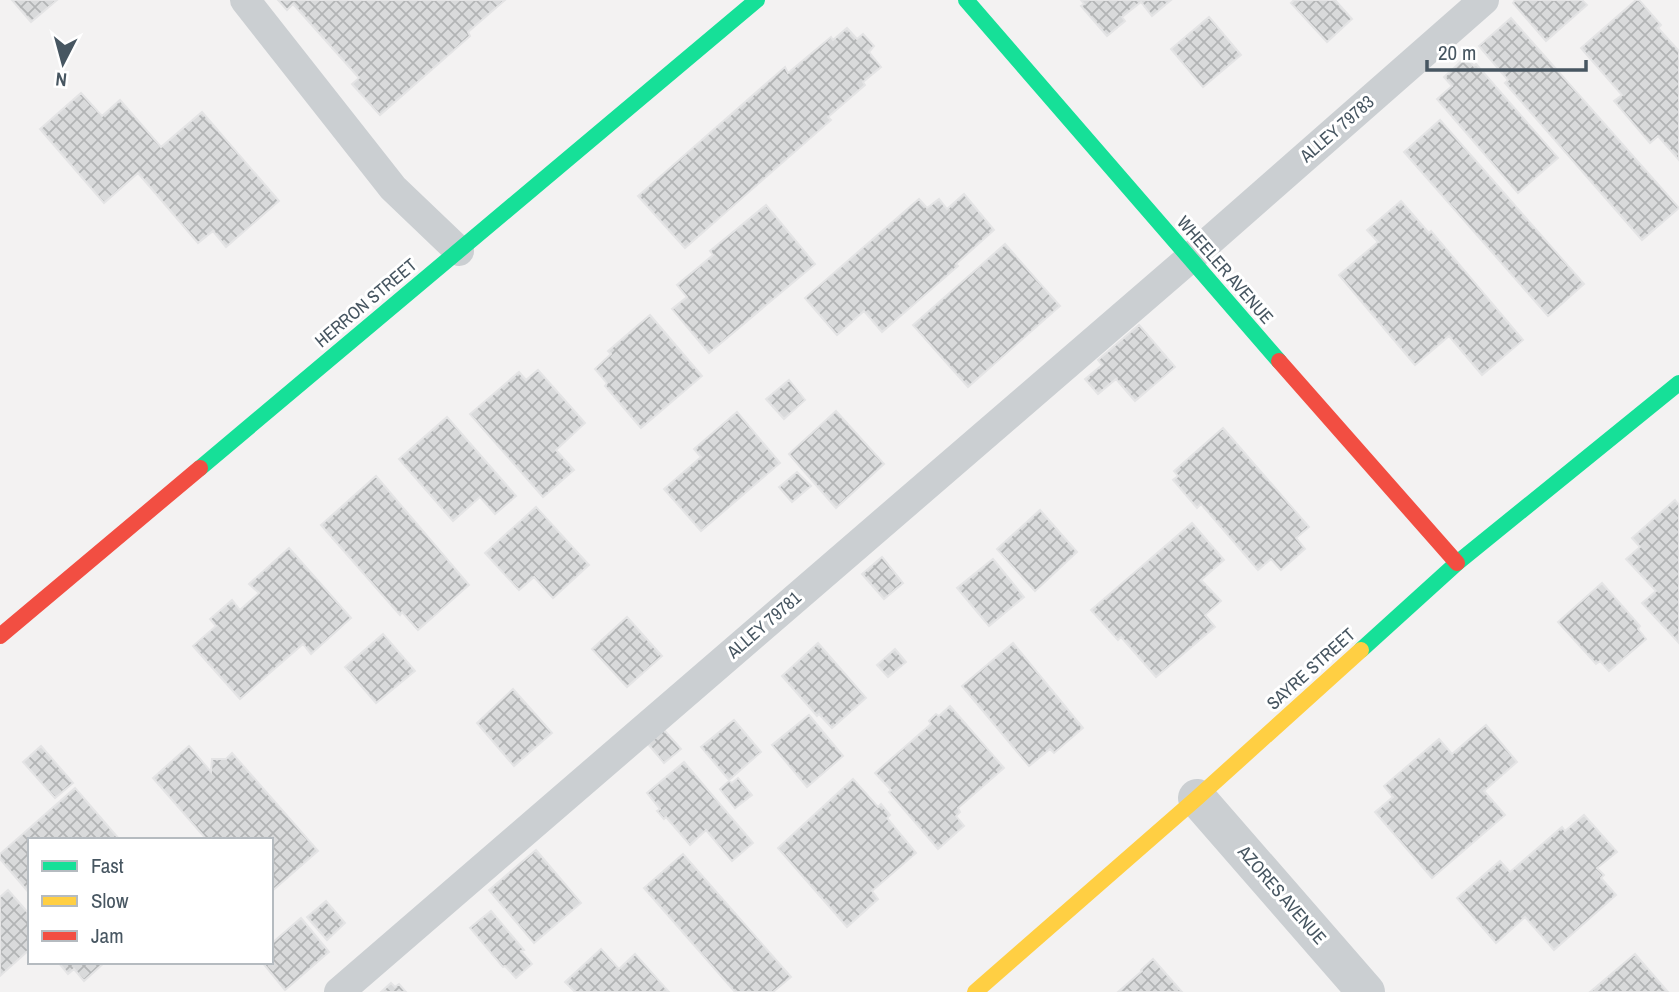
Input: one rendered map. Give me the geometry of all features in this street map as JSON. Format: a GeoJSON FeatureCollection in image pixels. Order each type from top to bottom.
{"type":"FeatureCollection","features":[{"type":"Feature","properties":{"kind":"street","name":"HERRON STREET"},"geometry":{"type":"LineString","coordinates":[[0,636],[757,0]]}},
{"type":"Feature","properties":{"kind":"street","name":"WHEELER AVENUE"},"geometry":{"type":"LineString","coordinates":[[966,0],[1189,259],[1457,563]]}},
{"type":"Feature","properties":{"kind":"street","name":"SAYRE STREET"},"geometry":{"type":"LineString","coordinates":[[975,992],[1197,798],[1457,563],[1679,383]]}},
{"type":"Feature","properties":{"kind":"street","name":"AZORES AVENUE"},"geometry":{"type":"LineString","coordinates":[[1197,798],[1366,992]]}},
{"type":"Feature","properties":{"kind":"lane"},"geometry":{"type":"LineString","coordinates":[[245,0],[393,188],[459,250]]}},
{"type":"Feature","properties":{"kind":"lane","name":"ALLEY 79783"},"geometry":{"type":"LineString","coordinates":[[1189,259],[1484,0]]}},
{"type":"Feature","properties":{"kind":"lane","name":"ALLEY 79781"},"geometry":{"type":"LineString","coordinates":[[339,992],[1189,259]]}},
{"type":"Feature","properties":{"kind":"building"},"geometry":{"type":"Polygon","coordinates":[[[12,0],[57,0],[31,22],[12,0]]]}},
{"type":"Feature","properties":{"kind":"building"},"geometry":{"type":"Polygon","coordinates":[[[278,0],[505,0],[468,32],[470,36],[380,115],[352,84],[359,78],[293,4],[287,10],[278,0]]]}},
{"type":"Feature","properties":{"kind":"building"},"geometry":{"type":"Polygon","coordinates":[[[1081,0],[1171,0],[1152,16],[1141,2],[1122,17],[1125,21],[1107,36],[1081,6],[1084,4],[1081,0]]]}},
{"type":"Feature","properties":{"kind":"building"},"geometry":{"type":"Polygon","coordinates":[[[1294,0],[1335,0],[1352,19],[1327,42],[1291,3],[1294,0]]]}},
{"type":"Feature","properties":{"kind":"building"},"geometry":{"type":"Polygon","coordinates":[[[1515,0],[1582,0],[1587,5],[1546,41],[1513,3],[1515,0]]]}},
{"type":"Feature","properties":{"kind":"building"},"geometry":{"type":"Polygon","coordinates":[[[1639,0],[1661,25],[1658,28],[1679,51],[1679,160],[1658,136],[1650,143],[1614,101],[1622,95],[1581,48],[1639,0]]]}},
{"type":"Feature","properties":{"kind":"building"},"geometry":{"type":"Polygon","coordinates":[[[1209,17],[1241,55],[1203,87],[1171,49],[1209,17]]]}},
{"type":"Feature","properties":{"kind":"building"},"geometry":{"type":"Polygon","coordinates":[[[1511,18],[1679,208],[1642,240],[1505,83],[1508,80],[1479,46],[1511,18]]]}},
{"type":"Feature","properties":{"kind":"building"},"geometry":{"type":"Polygon","coordinates":[[[847,28],[857,39],[863,34],[874,46],[869,52],[881,67],[863,82],[865,85],[828,117],[831,120],[685,248],[638,196],[785,67],[788,73],[831,37],[833,40],[847,28]]]}},
{"type":"Feature","properties":{"kind":"building"},"geometry":{"type":"Polygon","coordinates":[[[1466,57],[1474,66],[1476,64],[1558,158],[1518,193],[1437,99],[1452,86],[1444,77],[1466,57]]]}},
{"type":"Feature","properties":{"kind":"building"},"geometry":{"type":"Polygon","coordinates":[[[81,93],[102,116],[120,100],[161,147],[202,112],[279,201],[226,247],[213,231],[198,243],[138,173],[104,203],[40,129],[81,93]]]}},
{"type":"Feature","properties":{"kind":"building"},"geometry":{"type":"Polygon","coordinates":[[[1440,120],[1584,284],[1548,316],[1404,152],[1440,120]]]}},
{"type":"Feature","properties":{"kind":"building"},"geometry":{"type":"Polygon","coordinates":[[[964,194],[994,230],[956,264],[958,266],[882,332],[864,311],[837,335],[805,298],[919,199],[927,208],[939,199],[947,209],[964,194]]]}},
{"type":"Feature","properties":{"kind":"building"},"geometry":{"type":"Polygon","coordinates":[[[1401,201],[1429,233],[1431,231],[1523,340],[1482,375],[1449,336],[1415,365],[1339,275],[1378,242],[1367,230],[1401,201]]]}},
{"type":"Feature","properties":{"kind":"building"},"geometry":{"type":"Polygon","coordinates":[[[766,205],[815,264],[709,353],[672,309],[687,297],[677,285],[713,255],[710,251],[766,205]]]}},
{"type":"Feature","properties":{"kind":"building"},"geometry":{"type":"Polygon","coordinates":[[[1005,244],[1060,306],[968,387],[913,325],[1005,244]]]}},
{"type":"Feature","properties":{"kind":"building"},"geometry":{"type":"Polygon","coordinates":[[[650,315],[702,376],[641,428],[605,386],[607,383],[595,369],[611,354],[608,351],[650,315]]]}},
{"type":"Feature","properties":{"kind":"building"},"geometry":{"type":"Polygon","coordinates":[[[1139,325],[1175,367],[1135,401],[1116,379],[1098,394],[1085,379],[1102,365],[1098,360],[1139,325]]]}},
{"type":"Feature","properties":{"kind":"building"},"geometry":{"type":"Polygon","coordinates":[[[538,370],[585,423],[556,450],[574,470],[543,497],[470,414],[519,372],[526,380],[538,370]]]}},
{"type":"Feature","properties":{"kind":"building"},"geometry":{"type":"Polygon","coordinates":[[[789,380],[805,400],[784,419],[766,399],[789,380]]]}},
{"type":"Feature","properties":{"kind":"building"},"geometry":{"type":"Polygon","coordinates":[[[836,411],[884,464],[836,508],[789,454],[836,411]]]}},
{"type":"Feature","properties":{"kind":"building"},"geometry":{"type":"Polygon","coordinates":[[[737,412],[780,463],[701,531],[664,489],[701,457],[694,449],[737,412]]]}},
{"type":"Feature","properties":{"kind":"building"},"geometry":{"type":"Polygon","coordinates":[[[447,417],[516,496],[495,514],[480,497],[453,521],[399,459],[447,417]]]}},
{"type":"Feature","properties":{"kind":"building"},"geometry":{"type":"Polygon","coordinates":[[[1223,428],[1309,527],[1296,538],[1305,549],[1281,570],[1271,559],[1258,570],[1201,504],[1197,508],[1173,480],[1178,476],[1174,471],[1223,428]]]}},
{"type":"Feature","properties":{"kind":"building"},"geometry":{"type":"Polygon","coordinates":[[[797,472],[811,486],[792,502],[779,487],[797,472]]]}},
{"type":"Feature","properties":{"kind":"building"},"geometry":{"type":"Polygon","coordinates":[[[376,476],[469,585],[418,630],[402,612],[400,615],[321,525],[376,476]]]}},
{"type":"Feature","properties":{"kind":"building"},"geometry":{"type":"Polygon","coordinates":[[[1675,500],[1679,505],[1679,643],[1642,603],[1656,591],[1626,559],[1640,547],[1632,538],[1675,500]]]}},
{"type":"Feature","properties":{"kind":"building"},"geometry":{"type":"Polygon","coordinates":[[[536,507],[589,565],[553,598],[534,577],[519,590],[485,553],[536,507]]]}},
{"type":"Feature","properties":{"kind":"building"},"geometry":{"type":"Polygon","coordinates":[[[1040,510],[1077,552],[1035,591],[997,549],[1040,510]]]}},
{"type":"Feature","properties":{"kind":"building"},"geometry":{"type":"Polygon","coordinates":[[[1192,523],[1224,560],[1201,580],[1221,601],[1205,615],[1215,627],[1156,677],[1121,637],[1118,640],[1091,610],[1192,523]]]}},
{"type":"Feature","properties":{"kind":"building"},"geometry":{"type":"Polygon","coordinates":[[[289,548],[351,618],[311,654],[303,644],[240,699],[193,646],[216,626],[210,619],[232,600],[240,610],[259,593],[249,584],[289,548]]]}},
{"type":"Feature","properties":{"kind":"building"},"geometry":{"type":"Polygon","coordinates":[[[882,557],[903,583],[884,599],[862,574],[882,557]]]}},
{"type":"Feature","properties":{"kind":"building"},"geometry":{"type":"Polygon","coordinates":[[[993,559],[1024,597],[989,626],[957,588],[993,559]]]}},
{"type":"Feature","properties":{"kind":"building"},"geometry":{"type":"Polygon","coordinates":[[[1602,583],[1640,626],[1638,629],[1646,639],[1609,671],[1600,661],[1596,664],[1558,622],[1602,583]]]}},
{"type":"Feature","properties":{"kind":"building"},"geometry":{"type":"Polygon","coordinates":[[[627,617],[662,656],[627,687],[592,649],[627,617]]]}},
{"type":"Feature","properties":{"kind":"building"},"geometry":{"type":"Polygon","coordinates":[[[383,634],[415,671],[376,703],[345,667],[383,634]]]}},
{"type":"Feature","properties":{"kind":"building"},"geometry":{"type":"Polygon","coordinates":[[[818,643],[866,698],[832,728],[819,714],[817,716],[782,676],[818,643]]]}},
{"type":"Feature","properties":{"kind":"building"},"geometry":{"type":"Polygon","coordinates":[[[1013,643],[1083,728],[1054,753],[1050,749],[1029,766],[962,686],[1013,643]]]}},
{"type":"Feature","properties":{"kind":"building"},"geometry":{"type":"Polygon","coordinates":[[[895,649],[906,662],[888,677],[877,665],[895,649]]]}},
{"type":"Feature","properties":{"kind":"building"},"geometry":{"type":"Polygon","coordinates":[[[513,689],[552,733],[514,766],[477,723],[513,689]]]}},
{"type":"Feature","properties":{"kind":"building"},"geometry":{"type":"Polygon","coordinates":[[[950,706],[1004,768],[958,808],[960,812],[956,816],[964,826],[938,849],[875,773],[931,724],[929,721],[936,714],[939,716],[950,706]]]}},
{"type":"Feature","properties":{"kind":"building"},"geometry":{"type":"Polygon","coordinates":[[[809,715],[843,756],[807,787],[772,745],[809,715]]]}},
{"type":"Feature","properties":{"kind":"building"},"geometry":{"type":"Polygon","coordinates":[[[734,720],[761,752],[729,780],[701,747],[734,720]]]}},
{"type":"Feature","properties":{"kind":"building"},"geometry":{"type":"Polygon","coordinates":[[[1486,725],[1517,762],[1484,791],[1505,815],[1432,878],[1375,812],[1393,797],[1384,786],[1439,739],[1452,754],[1486,725]]]}},
{"type":"Feature","properties":{"kind":"building"},"geometry":{"type":"Polygon","coordinates":[[[664,730],[681,749],[664,763],[648,744],[664,730]]]}},
{"type":"Feature","properties":{"kind":"building"},"geometry":{"type":"Polygon","coordinates":[[[41,746],[73,783],[55,798],[23,762],[41,746]]]}},
{"type":"Feature","properties":{"kind":"building"},"geometry":{"type":"Polygon","coordinates":[[[189,746],[211,772],[212,759],[226,759],[232,753],[318,851],[273,890],[273,838],[205,838],[153,778],[189,746]]]}},
{"type":"Feature","properties":{"kind":"building"},"geometry":{"type":"Polygon","coordinates":[[[684,762],[753,843],[732,861],[706,830],[690,845],[666,817],[664,819],[657,811],[660,809],[647,793],[684,762]]]}},
{"type":"Feature","properties":{"kind":"building"},"geometry":{"type":"Polygon","coordinates":[[[738,778],[752,795],[735,808],[720,789],[729,781],[732,783],[738,778]]]}},
{"type":"Feature","properties":{"kind":"building"},"geometry":{"type":"Polygon","coordinates":[[[853,779],[878,807],[881,804],[890,815],[887,818],[916,853],[872,891],[878,899],[847,927],[778,848],[853,779]]]}},
{"type":"Feature","properties":{"kind":"building"},"geometry":{"type":"Polygon","coordinates":[[[75,788],[118,838],[28,838],[28,892],[0,859],[0,854],[75,788]]]}},
{"type":"Feature","properties":{"kind":"building"},"geometry":{"type":"Polygon","coordinates":[[[1584,815],[1617,852],[1597,868],[1604,875],[1601,878],[1616,895],[1554,950],[1525,917],[1496,943],[1457,898],[1500,861],[1510,872],[1562,827],[1565,831],[1584,815]]]}},
{"type":"Feature","properties":{"kind":"building"},"geometry":{"type":"Polygon","coordinates":[[[536,850],[581,903],[534,943],[489,890],[536,850]]]}},
{"type":"Feature","properties":{"kind":"building"},"geometry":{"type":"Polygon","coordinates":[[[683,854],[791,977],[773,992],[735,992],[644,888],[683,854]]]}},
{"type":"Feature","properties":{"kind":"building"},"geometry":{"type":"Polygon","coordinates":[[[8,890],[28,913],[28,951],[0,976],[0,897],[8,890]]]}},
{"type":"Feature","properties":{"kind":"building"},"geometry":{"type":"Polygon","coordinates":[[[326,901],[345,923],[327,940],[307,917],[326,901]]]}},
{"type":"Feature","properties":{"kind":"building"},"geometry":{"type":"Polygon","coordinates":[[[491,911],[524,950],[521,951],[532,964],[516,978],[503,967],[470,928],[491,911]]]}},
{"type":"Feature","properties":{"kind":"building"},"geometry":{"type":"Polygon","coordinates":[[[301,918],[329,952],[285,990],[264,964],[273,964],[273,942],[301,918]]]}},
{"type":"Feature","properties":{"kind":"building"},"geometry":{"type":"Polygon","coordinates":[[[601,949],[619,969],[635,954],[669,992],[575,992],[565,982],[601,949]]]}},
{"type":"Feature","properties":{"kind":"building"},"geometry":{"type":"Polygon","coordinates":[[[1635,954],[1668,992],[1590,992],[1635,954]]]}},
{"type":"Feature","properties":{"kind":"building"},"geometry":{"type":"Polygon","coordinates":[[[1153,959],[1182,992],[1118,992],[1142,971],[1153,959]]]}},
{"type":"Feature","properties":{"kind":"building"},"geometry":{"type":"Polygon","coordinates":[[[60,964],[103,964],[84,981],[74,969],[68,974],[60,964]]]}},
{"type":"Feature","properties":{"kind":"building"},"geometry":{"type":"Polygon","coordinates":[[[391,983],[395,987],[399,984],[406,992],[381,992],[391,983]]]}},
{"type":"Feature","properties":{"kind":"traffic: fast"},"geometry":{"type":"LineString","coordinates":[[200,468],[757,0]]}},
{"type":"Feature","properties":{"kind":"traffic: fast"},"geometry":{"type":"LineString","coordinates":[[966,0],[1279,361]]}},
{"type":"Feature","properties":{"kind":"traffic: fast"},"geometry":{"type":"LineString","coordinates":[[1361,650],[1457,563],[1679,383]]}},
{"type":"Feature","properties":{"kind":"traffic: slow"},"geometry":{"type":"LineString","coordinates":[[975,992],[1361,650]]}},
{"type":"Feature","properties":{"kind":"traffic: jam"},"geometry":{"type":"LineString","coordinates":[[1279,361],[1457,563]]}},
{"type":"Feature","properties":{"kind":"traffic: jam"},"geometry":{"type":"LineString","coordinates":[[0,636],[200,468]]}}]}
